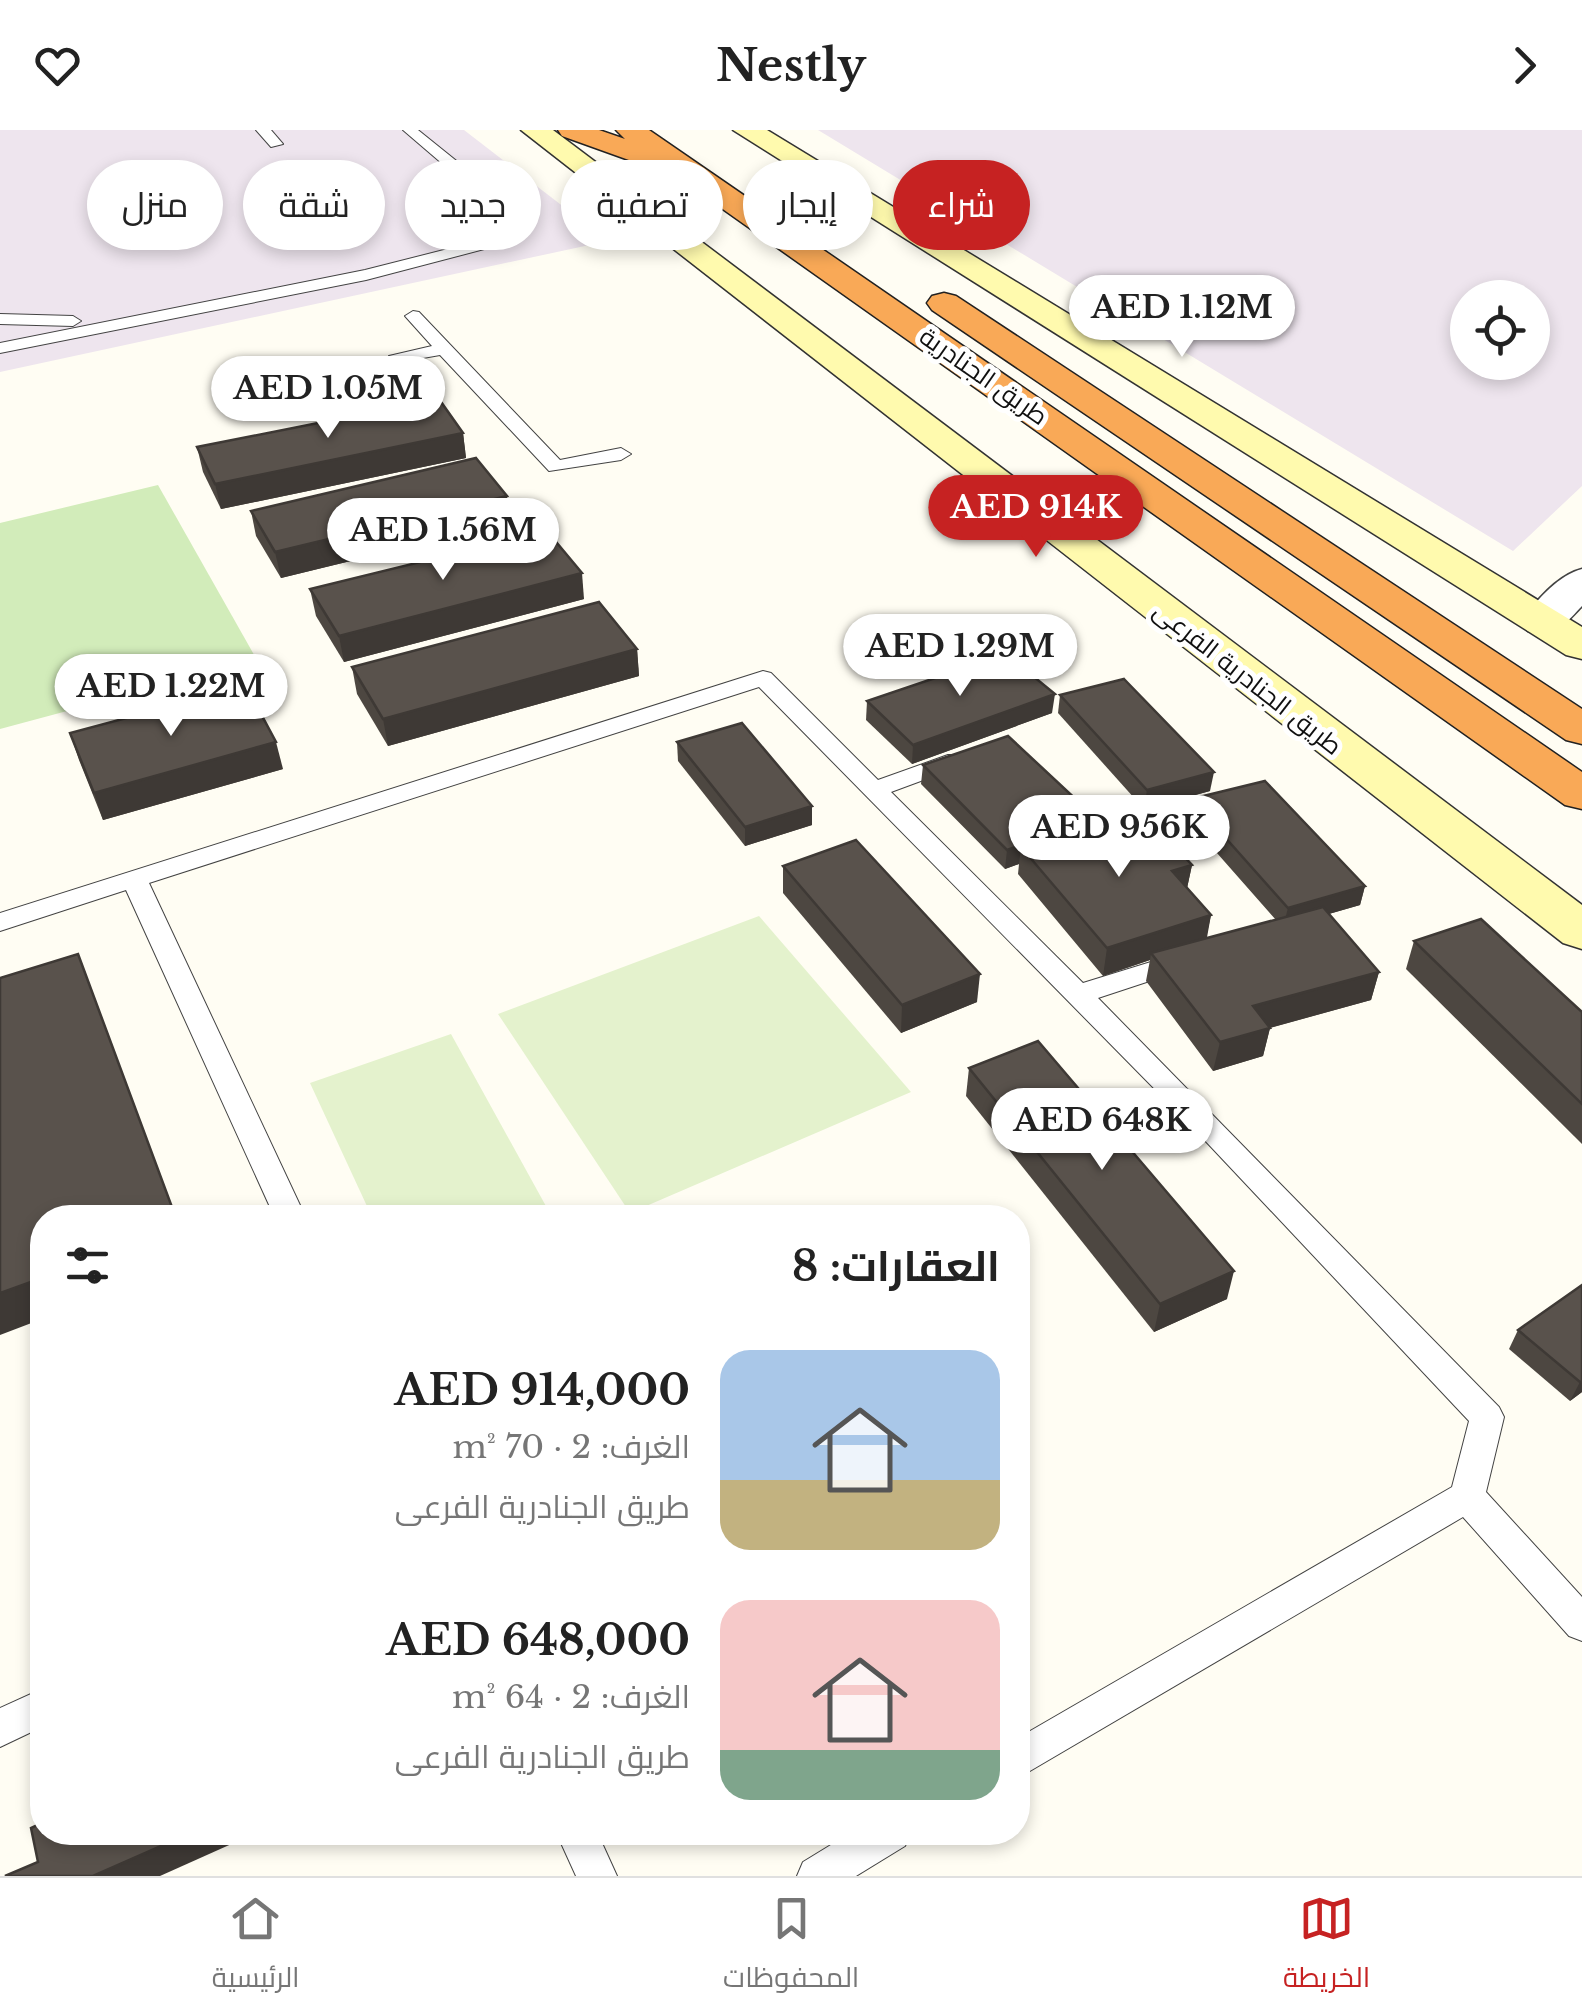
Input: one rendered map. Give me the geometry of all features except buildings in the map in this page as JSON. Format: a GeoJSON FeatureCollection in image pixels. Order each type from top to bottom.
{"type":"FeatureCollection","features":[{"type":"Feature","properties":{"kind":"highway"},"geometry":{"type":"LineString","coordinates":[[572,130],[655,160]]}},
{"type":"Feature","properties":{"kind":"highway","name":"طريق الجنادرية"},"geometry":{"type":"LineString","coordinates":[[630,130],[674,160]]}},
{"type":"Feature","properties":{"kind":"highway"},"geometry":{"type":"LineString","coordinates":[[685,130],[743,169]]}},
{"type":"Feature","properties":{"kind":"highway","name":"طريق الجنادرية"},"geometry":{"type":"LineString","coordinates":[[723,194],[1582,794]]}},
{"type":"Feature","properties":{"kind":"highway","name":"طريق الجنادرية"},"geometry":{"type":"LineString","coordinates":[[920,287],[1582,730]]}},
{"type":"Feature","properties":{"kind":"street","name":"طريق الجنادرية الفرعى"},"geometry":{"type":"LineString","coordinates":[[535,130],[1582,931]]}},
{"type":"Feature","properties":{"kind":"street"},"geometry":{"type":"LineString","coordinates":[[747,130],[1582,646]]}},
{"type":"Feature","properties":{"kind":"street"},"geometry":{"type":"LineString","coordinates":[[1544,622],[1582,582]]}},
{"type":"Feature","properties":{"kind":"lane"},"geometry":{"type":"LineString","coordinates":[[263,130],[276,144]]}},
{"type":"Feature","properties":{"kind":"lane"},"geometry":{"type":"LineString","coordinates":[[0,348],[366,275],[510,238],[516,224],[504,205],[444,162],[410,130]]}},
{"type":"Feature","properties":{"kind":"lane"},"geometry":{"type":"LineString","coordinates":[[413,316],[556,467],[621,454]]}},
{"type":"Feature","properties":{"kind":"lane"},"geometry":{"type":"LineString","coordinates":[[0,319],[121,322]]}},
{"type":"Feature","properties":{"kind":"lane"},"geometry":{"type":"LineString","coordinates":[[394,360],[444,350]]}},
{"type":"Feature","properties":{"kind":"lane"},"geometry":{"type":"LineString","coordinates":[[0,922],[763,678],[1487,1416],[1467,1496],[1030,1751]]}},
{"type":"Feature","properties":{"kind":"lane"},"geometry":{"type":"LineString","coordinates":[[873,790],[976,754]]}},
{"type":"Feature","properties":{"kind":"lane"},"geometry":{"type":"LineString","coordinates":[[134,879],[285,1205]]}},
{"type":"Feature","properties":{"kind":"lane"},"geometry":{"type":"LineString","coordinates":[[1077,995],[1210,952]]}},
{"type":"Feature","properties":{"kind":"lane"},"geometry":{"type":"LineString","coordinates":[[1467,1496],[1582,1624]]}},
{"type":"Feature","properties":{"kind":"lane"},"geometry":{"type":"LineString","coordinates":[[0,1728],[30,1714]]}},
{"type":"Feature","properties":{"kind":"lane"},"geometry":{"type":"LineString","coordinates":[[582,1845],[597,1876]]}},
{"type":"Feature","properties":{"kind":"lane"},"geometry":{"type":"LineString","coordinates":[[817,1876],[869,1845]]}},
{"type":"Feature","properties":{"kind":"shaded area"},"geometry":{"type":"Polygon","coordinates":[[[0,130],[464,130],[503,160],[405,160],[405,250],[541,250],[541,189],[561,205],[561,250],[566,250],[0,372],[0,130]]]}},
{"type":"Feature","properties":{"kind":"shaded area"},"geometry":{"type":"Polygon","coordinates":[[[818,130],[1582,130],[1582,486],[1513,551],[1016,250],[1030,250],[1030,160],[893,160],[893,175],[818,130]]]}},
{"type":"Feature","properties":{"kind":"green space"},"geometry":{"type":"Polygon","coordinates":[[[158,485],[257,660],[0,729],[0,523],[158,485]]]}},
{"type":"Feature","properties":{"kind":"green space"},"geometry":{"type":"Polygon","coordinates":[[[759,916],[911,1092],[649,1205],[625,1205],[498,1014],[759,916]]]}},
{"type":"Feature","properties":{"kind":"green space"},"geometry":{"type":"Polygon","coordinates":[[[451,1034],[545,1205],[366,1205],[310,1083],[451,1034]]]}}]}
